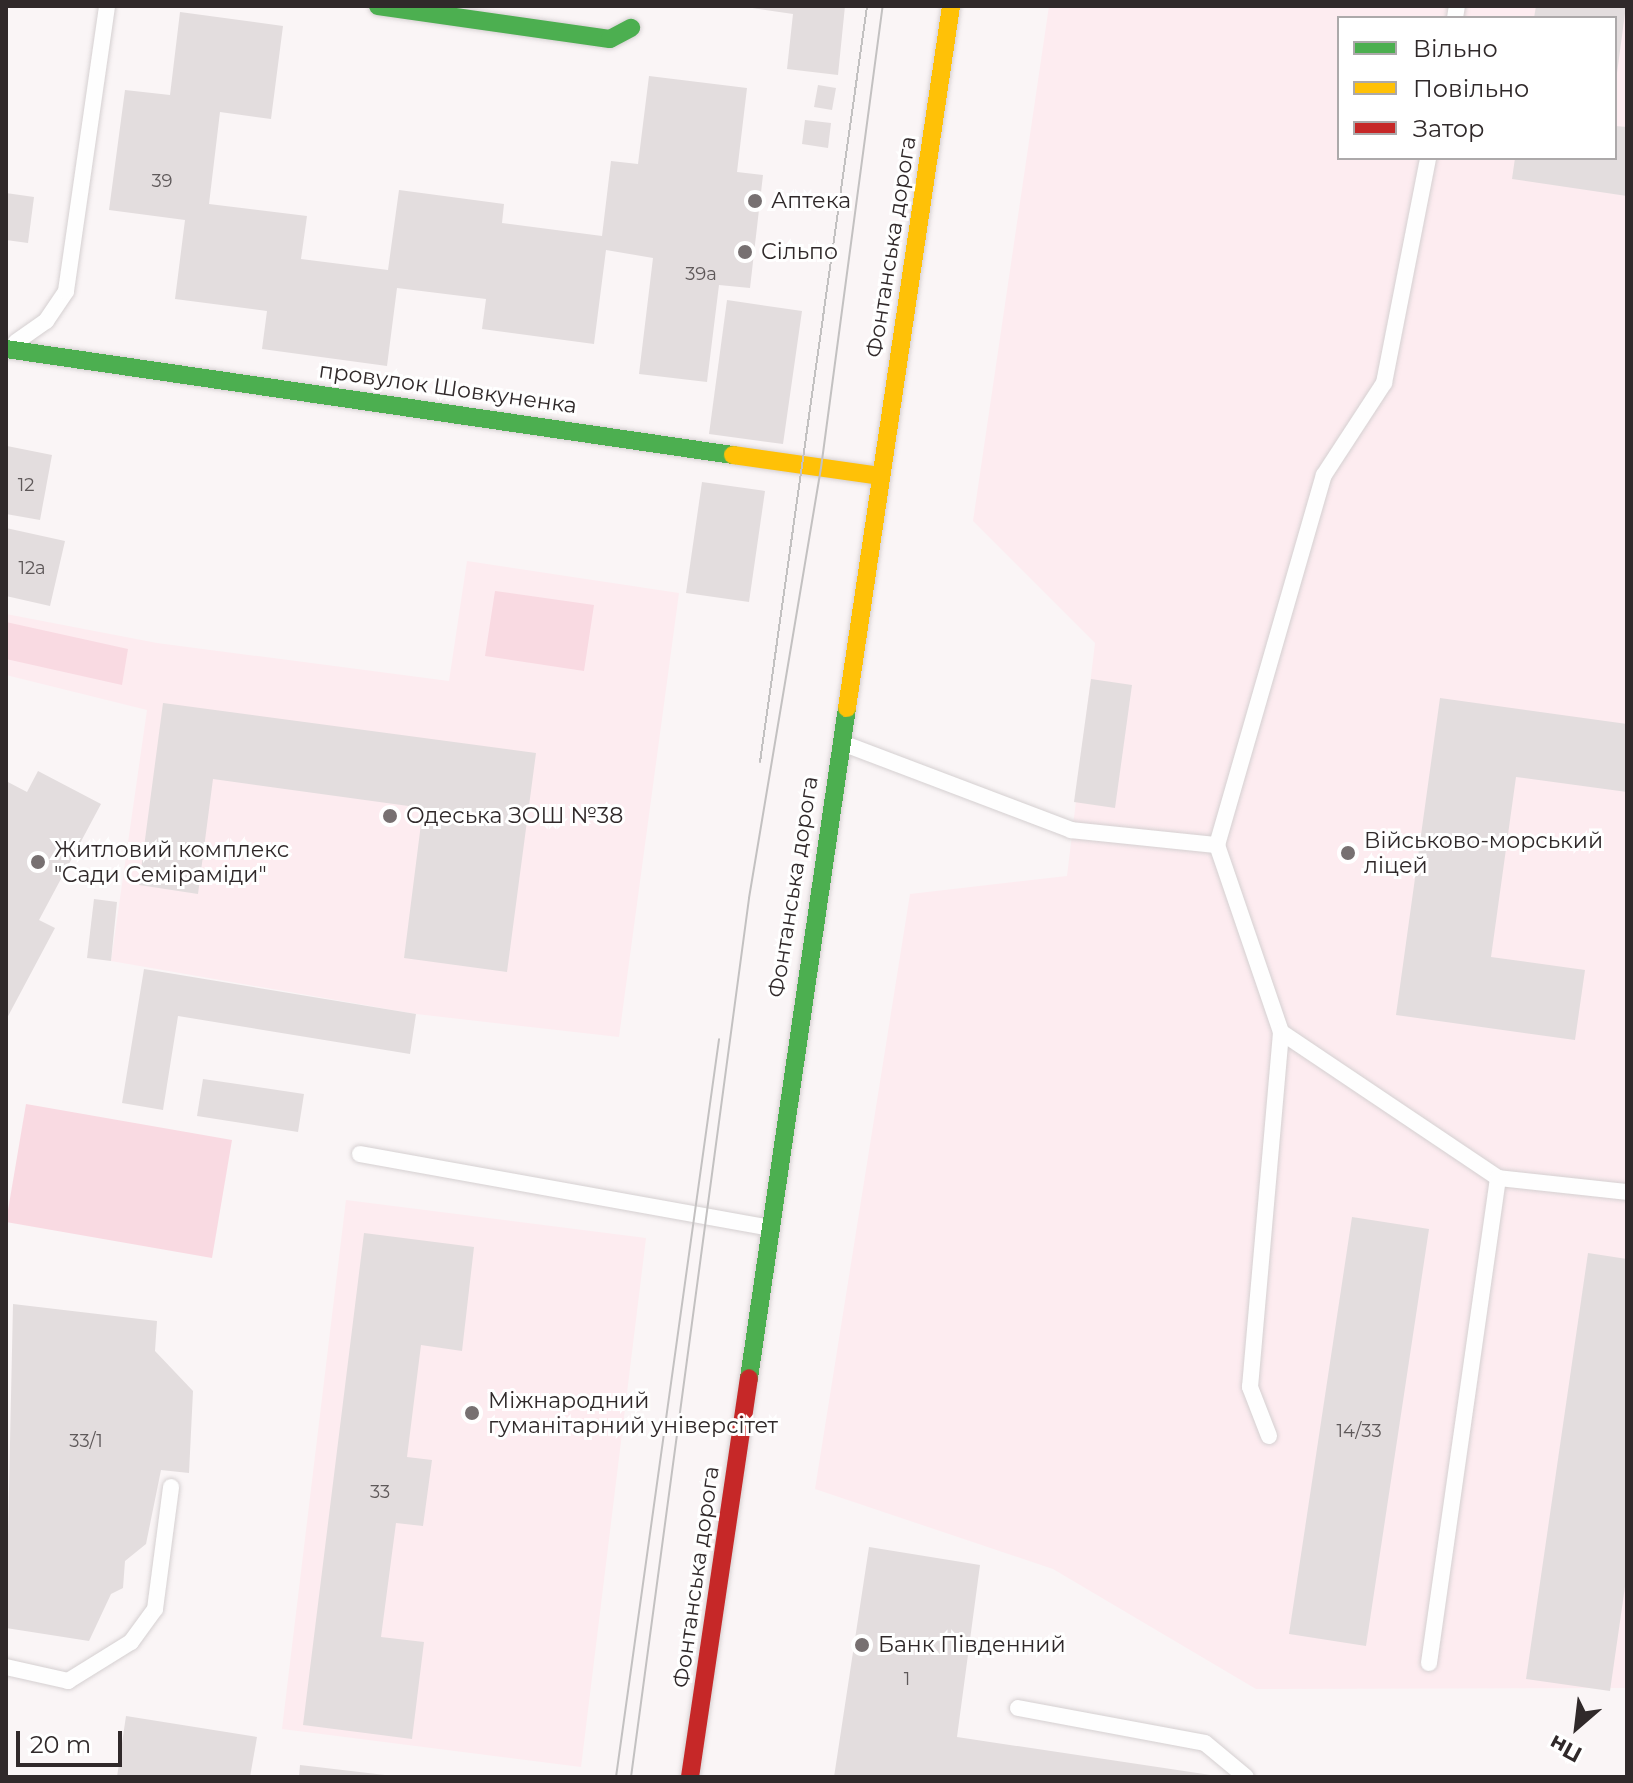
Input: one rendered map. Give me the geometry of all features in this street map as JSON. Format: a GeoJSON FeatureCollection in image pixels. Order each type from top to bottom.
{"type":"FeatureCollection","features":[{"type":"Feature","properties":{"kind":"main road"},"geometry":{"type":"LineString","coordinates":[[378,6],[610,39],[631,28]]}},
{"type":"Feature","properties":{"kind":"main road","name":"Фонтанська дорога"},"geometry":{"type":"LineString","coordinates":[[690,1777],[767,1227],[951,6]]}},
{"type":"Feature","properties":{"kind":"main road","name":"провулок Шовкуненка"},"geometry":{"type":"LineString","coordinates":[[7,348],[880,476]]}},
{"type":"Feature","properties":{"kind":"lane"},"geometry":{"type":"LineString","coordinates":[[7,348],[46,321],[66,291],[107,6]]}},
{"type":"Feature","properties":{"kind":"lane"},"geometry":{"type":"LineString","coordinates":[[1269,1436],[1250,1387],[1281,1032],[1217,845],[1324,475],[1384,383],[1428,160]]}},
{"type":"Feature","properties":{"kind":"lane"},"geometry":{"type":"LineString","coordinates":[[840,742],[1071,830],[1217,845]]}},
{"type":"Feature","properties":{"kind":"lane"},"geometry":{"type":"LineString","coordinates":[[1281,1032],[1498,1178],[1627,1192]]}},
{"type":"Feature","properties":{"kind":"lane"},"geometry":{"type":"LineString","coordinates":[[360,1154],[767,1227]]}},
{"type":"Feature","properties":{"kind":"lane"},"geometry":{"type":"LineString","coordinates":[[1429,1663],[1498,1178]]}},
{"type":"Feature","properties":{"kind":"lane"},"geometry":{"type":"LineString","coordinates":[[6,1667],[68,1681],[131,1642],[155,1609],[171,1487]]}},
{"type":"Feature","properties":{"kind":"lane"},"geometry":{"type":"LineString","coordinates":[[1018,1708],[1205,1743],[1246,1777]]}},
{"type":"Feature","properties":{"kind":"shaded area","name":"Військово-морський ліцей"},"geometry":{"type":"Polygon","coordinates":[[[1049,6],[1627,6],[1627,1688],[1256,1689],[1053,1569],[815,1489],[910,894],[1067,876],[1095,643],[973,521],[1049,6]]]}},
{"type":"Feature","properties":{"kind":"shaded area","name":"Одеська ЗОШ №38"},"geometry":{"type":"Polygon","coordinates":[[[467,561],[679,593],[619,1037],[416,1014],[111,961],[147,710],[6,675],[6,614],[157,643],[449,681],[467,561]]]}},
{"type":"Feature","properties":{"kind":"shaded area"},"geometry":{"type":"Polygon","coordinates":[[[495,591],[594,605],[584,671],[485,656],[495,591]]]}},
{"type":"Feature","properties":{"kind":"shaded area"},"geometry":{"type":"Polygon","coordinates":[[[6,622],[128,649],[122,685],[6,659],[6,622]]]}},
{"type":"Feature","properties":{"kind":"shaded area"},"geometry":{"type":"Polygon","coordinates":[[[26,1104],[232,1140],[212,1258],[6,1222],[26,1104]]]}},
{"type":"Feature","properties":{"kind":"shaded area","name":"Міжнародний гуманітарний універсітет"},"geometry":{"type":"Polygon","coordinates":[[[346,1200],[646,1238],[581,1767],[282,1729],[346,1200]]]}},
{"type":"Feature","properties":{"kind":"building"},"geometry":{"type":"Polygon","coordinates":[[[739,6],[845,6],[838,75],[787,69],[793,14],[739,6]]]}},
{"type":"Feature","properties":{"kind":"building"},"geometry":{"type":"Polygon","coordinates":[[[1536,6],[1626,6],[1617,73],[1617,16],[1534,16],[1536,6]]]}},
{"type":"Feature","properties":{"kind":"building"},"geometry":{"type":"Polygon","coordinates":[[[180,12],[283,26],[271,119],[220,112],[209,204],[307,216],[301,259],[388,270],[399,190],[504,204],[502,223],[602,236],[611,161],[638,164],[649,76],[747,88],[737,172],[763,175],[750,288],[719,285],[707,382],[639,374],[653,258],[606,250],[594,344],[482,329],[486,299],[397,288],[387,366],[262,349],[267,311],[175,299],[185,220],[109,210],[125,90],[170,95],[180,12]]]}},
{"type":"Feature","properties":{"kind":"building"},"geometry":{"type":"Polygon","coordinates":[[[818,85],[836,88],[832,110],[814,107],[818,85]]]}},
{"type":"Feature","properties":{"kind":"building"},"geometry":{"type":"Polygon","coordinates":[[[805,120],[831,123],[828,148],[802,144],[805,120]]]}},
{"type":"Feature","properties":{"kind":"building"},"geometry":{"type":"Polygon","coordinates":[[[1617,126],[1627,127],[1627,196],[1512,179],[1515,160],[1617,160],[1617,126]]]}},
{"type":"Feature","properties":{"kind":"building"},"geometry":{"type":"Polygon","coordinates":[[[6,193],[34,197],[28,243],[6,240],[6,193]]]}},
{"type":"Feature","properties":{"kind":"building"},"geometry":{"type":"Polygon","coordinates":[[[727,300],[802,311],[783,444],[709,434],[727,300]]]}},
{"type":"Feature","properties":{"kind":"building"},"geometry":{"type":"Polygon","coordinates":[[[7,446],[52,455],[40,520],[6,514],[7,446]]]}},
{"type":"Feature","properties":{"kind":"building"},"geometry":{"type":"Polygon","coordinates":[[[702,482],[765,491],[749,602],[686,593],[702,482]]]}},
{"type":"Feature","properties":{"kind":"building"},"geometry":{"type":"Polygon","coordinates":[[[6,528],[65,541],[50,606],[6,596],[6,528]]]}},
{"type":"Feature","properties":{"kind":"building"},"geometry":{"type":"Polygon","coordinates":[[[1091,679],[1132,685],[1115,808],[1074,802],[1091,679]]]}},
{"type":"Feature","properties":{"kind":"building"},"geometry":{"type":"Polygon","coordinates":[[[1440,698],[1627,724],[1627,792],[1516,777],[1491,957],[1585,970],[1575,1040],[1396,1015],[1440,698]]]}},
{"type":"Feature","properties":{"kind":"building"},"geometry":{"type":"Polygon","coordinates":[[[163,703],[536,753],[507,972],[404,958],[423,808],[213,779],[198,894],[139,885],[163,703]]]}},
{"type":"Feature","properties":{"kind":"building","name":"Житловий комплекс \"Сади Семіраміди\""},"geometry":{"type":"Polygon","coordinates":[[[38,771],[101,804],[39,920],[55,928],[6,1020],[6,781],[27,792],[38,771]]]}},
{"type":"Feature","properties":{"kind":"building"},"geometry":{"type":"Polygon","coordinates":[[[94,899],[117,902],[111,961],[87,958],[94,899]]]}},
{"type":"Feature","properties":{"kind":"building"},"geometry":{"type":"Polygon","coordinates":[[[144,969],[416,1014],[410,1054],[178,1016],[163,1110],[122,1103],[144,969]]]}},
{"type":"Feature","properties":{"kind":"building"},"geometry":{"type":"Polygon","coordinates":[[[203,1079],[304,1094],[298,1132],[197,1116],[203,1079]]]}},
{"type":"Feature","properties":{"kind":"building"},"geometry":{"type":"Polygon","coordinates":[[[1352,1217],[1429,1229],[1366,1646],[1289,1634],[1352,1217]]]}},
{"type":"Feature","properties":{"kind":"building"},"geometry":{"type":"Polygon","coordinates":[[[364,1233],[474,1247],[462,1351],[421,1345],[407,1457],[432,1460],[423,1526],[396,1523],[381,1637],[424,1642],[412,1739],[303,1725],[364,1233]]]}},
{"type":"Feature","properties":{"kind":"building"},"geometry":{"type":"Polygon","coordinates":[[[1588,1253],[1627,1259],[1627,1573],[1610,1691],[1526,1679],[1588,1253]]]}},
{"type":"Feature","properties":{"kind":"building"},"geometry":{"type":"Polygon","coordinates":[[[13,1304],[157,1321],[155,1351],[193,1391],[189,1473],[161,1470],[146,1544],[125,1561],[123,1588],[111,1594],[89,1641],[6,1628],[13,1304]]]}},
{"type":"Feature","properties":{"kind":"building"},"geometry":{"type":"Polygon","coordinates":[[[869,1547],[980,1565],[957,1737],[1224,1777],[834,1777],[869,1547]]]}},
{"type":"Feature","properties":{"kind":"building"},"geometry":{"type":"Polygon","coordinates":[[[126,1716],[257,1737],[250,1777],[117,1777],[126,1716]]]}},
{"type":"Feature","properties":{"kind":"building"},"geometry":{"type":"Polygon","coordinates":[[[300,1765],[385,1775],[385,1777],[299,1777],[300,1765]]]}},
{"type":"Feature","properties":{"kind":"tram line"},"geometry":{"type":"LineString","coordinates":[[760,762],[867,6]]}},
{"type":"Feature","properties":{"kind":"tram line"},"geometry":{"type":"LineString","coordinates":[[631,1777],[749,898],[821,468],[883,6]]}},
{"type":"Feature","properties":{"kind":"tram line"},"geometry":{"type":"LineString","coordinates":[[616,1777],[719,1039]]}},
{"type":"Feature","properties":{"kind":"traffic: fast"},"geometry":{"type":"LineString","coordinates":[[378,6],[610,39],[631,28]]}},
{"type":"Feature","properties":{"kind":"traffic: fast"},"geometry":{"type":"LineString","coordinates":[[6,349],[733,455]]}},
{"type":"Feature","properties":{"kind":"traffic: fast"},"geometry":{"type":"LineString","coordinates":[[749,1378],[847,708]]}},
{"type":"Feature","properties":{"kind":"traffic: slow"},"geometry":{"type":"LineString","coordinates":[[847,708],[951,6]]}},
{"type":"Feature","properties":{"kind":"traffic: slow"},"geometry":{"type":"LineString","coordinates":[[733,455],[880,476]]}},
{"type":"Feature","properties":{"kind":"traffic: jam"},"geometry":{"type":"LineString","coordinates":[[690,1777],[749,1378]]}},
{"type":"Feature","properties":{"kind":"place","name":"Аптека"},"geometry":{"type":"Point","coordinates":[755,201]}},
{"type":"Feature","properties":{"kind":"place","name":"Сільпо"},"geometry":{"type":"Point","coordinates":[745,252]}},
{"type":"Feature","properties":{"kind":"place","name":"Одеська ЗОШ №38"},"geometry":{"type":"Point","coordinates":[390,816]}},
{"type":"Feature","properties":{"kind":"place","name":"Військово-морський ліцей"},"geometry":{"type":"Point","coordinates":[1348,853]}},
{"type":"Feature","properties":{"kind":"place","name":"Житловий комплекс \"Сади Семіраміди\""},"geometry":{"type":"Point","coordinates":[38,862]}},
{"type":"Feature","properties":{"kind":"place","name":"Міжнародний гуманітарний універсітет"},"geometry":{"type":"Point","coordinates":[472,1413]}},
{"type":"Feature","properties":{"kind":"place","name":"Банк Південний"},"geometry":{"type":"Point","coordinates":[862,1645]}}]}
